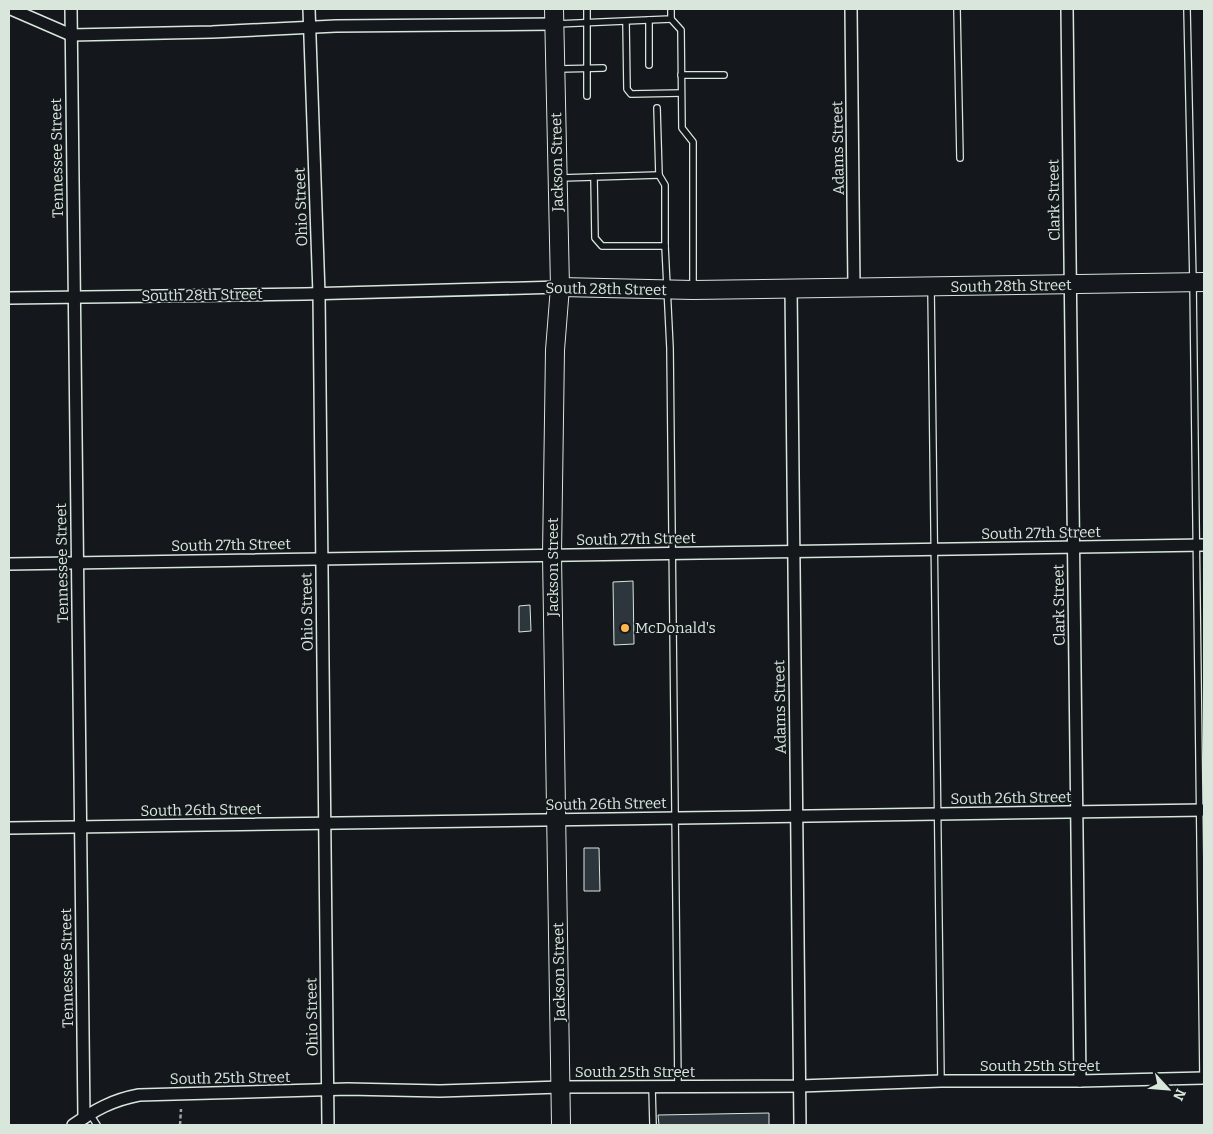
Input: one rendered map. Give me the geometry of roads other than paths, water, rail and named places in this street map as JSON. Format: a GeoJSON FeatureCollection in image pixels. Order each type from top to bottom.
{"type":"FeatureCollection","features":[{"type":"Feature","properties":{"kind":"main road","name":"Jackson Street"},"geometry":{"type":"LineString","coordinates":[[554,16],[560,287],[555,350],[552,555],[561,1125]]}},
{"type":"Feature","properties":{"kind":"main road","name":"South 28th Street"},"geometry":{"type":"LineString","coordinates":[[560,287],[693,290],[1199,282]]}},
{"type":"Feature","properties":{"kind":"street"},"geometry":{"type":"LineString","coordinates":[[11,9],[71,35],[212,32],[554,16]]}},
{"type":"Feature","properties":{"kind":"street","name":"Tennessee Street"},"geometry":{"type":"LineString","coordinates":[[71,9],[80,827],[87,1116]]}},
{"type":"Feature","properties":{"kind":"street","name":"Ohio Street"},"geometry":{"type":"LineString","coordinates":[[309,9],[319,294],[328,1125]]}},
{"type":"Feature","properties":{"kind":"street","name":"Adams Street"},"geometry":{"type":"LineString","coordinates":[[851,9],[854,288]]}},
{"type":"Feature","properties":{"kind":"street","name":"Clark Street"},"geometry":{"type":"LineString","coordinates":[[1067,9],[1080,1081]]}},
{"type":"Feature","properties":{"kind":"street","name":"South 28th Street"},"geometry":{"type":"LineString","coordinates":[[9,298],[319,294],[560,287]]}},
{"type":"Feature","properties":{"kind":"street","name":"Adams Street"},"geometry":{"type":"LineString","coordinates":[[791,288],[800,1125]]}},
{"type":"Feature","properties":{"kind":"street","name":"South 27th Street"},"geometry":{"type":"LineString","coordinates":[[9,564],[1200,545]]}},
{"type":"Feature","properties":{"kind":"street","name":"South 26th Street"},"geometry":{"type":"LineString","coordinates":[[9,828],[1202,810]]}},
{"type":"Feature","properties":{"kind":"street","name":"South 25th Street"},"geometry":{"type":"LineString","coordinates":[[73,1125],[103,1105],[121,1098],[139,1095],[366,1089],[440,1091],[560,1087],[800,1086],[941,1081],[1080,1081],[1203,1078]]}},
{"type":"Feature","properties":{"kind":"lane"},"geometry":{"type":"LineString","coordinates":[[587,9],[587,96]]}},
{"type":"Feature","properties":{"kind":"lane"},"geometry":{"type":"LineString","coordinates":[[670,9],[671,19],[681,30],[682,128],[694,142],[693,290]]}},
{"type":"Feature","properties":{"kind":"lane"},"geometry":{"type":"LineString","coordinates":[[957,9],[960,158]]}},
{"type":"Feature","properties":{"kind":"lane"},"geometry":{"type":"LineString","coordinates":[[1187,9],[1199,282],[1203,1078]]}},
{"type":"Feature","properties":{"kind":"lane"},"geometry":{"type":"LineString","coordinates":[[554,16],[587,23],[671,19]]}},
{"type":"Feature","properties":{"kind":"lane"},"geometry":{"type":"LineString","coordinates":[[649,20],[649,65]]}},
{"type":"Feature","properties":{"kind":"lane"},"geometry":{"type":"LineString","coordinates":[[626,22],[627,89],[631,94],[682,93]]}},
{"type":"Feature","properties":{"kind":"lane"},"geometry":{"type":"LineString","coordinates":[[555,69],[603,68]]}},
{"type":"Feature","properties":{"kind":"lane"},"geometry":{"type":"LineString","coordinates":[[619,68],[626,68]]}},
{"type":"Feature","properties":{"kind":"lane"},"geometry":{"type":"LineString","coordinates":[[681,75],[724,75]]}},
{"type":"Feature","properties":{"kind":"lane"},"geometry":{"type":"LineString","coordinates":[[648,93],[649,86]]}},
{"type":"Feature","properties":{"kind":"lane"},"geometry":{"type":"LineString","coordinates":[[657,108],[659,175],[665,184],[665,246],[668,290],[678,1086]]}},
{"type":"Feature","properties":{"kind":"lane"},"geometry":{"type":"LineString","coordinates":[[558,178],[659,175]]}},
{"type":"Feature","properties":{"kind":"lane"},"geometry":{"type":"LineString","coordinates":[[594,178],[595,238],[602,246],[665,246]]}},
{"type":"Feature","properties":{"kind":"lane"},"geometry":{"type":"LineString","coordinates":[[931,287],[941,1081]]}},
{"type":"Feature","properties":{"kind":"lane"},"geometry":{"type":"LineString","coordinates":[[652,1087],[653,1125]]}},
{"type":"Feature","properties":{"kind":"lane"},"geometry":{"type":"LineString","coordinates":[[87,1116],[97,1125]]}},
{"type":"Feature","properties":{"kind":"place","name":"McDonald's"},"geometry":{"type":"Point","coordinates":[625,628]}}]}
